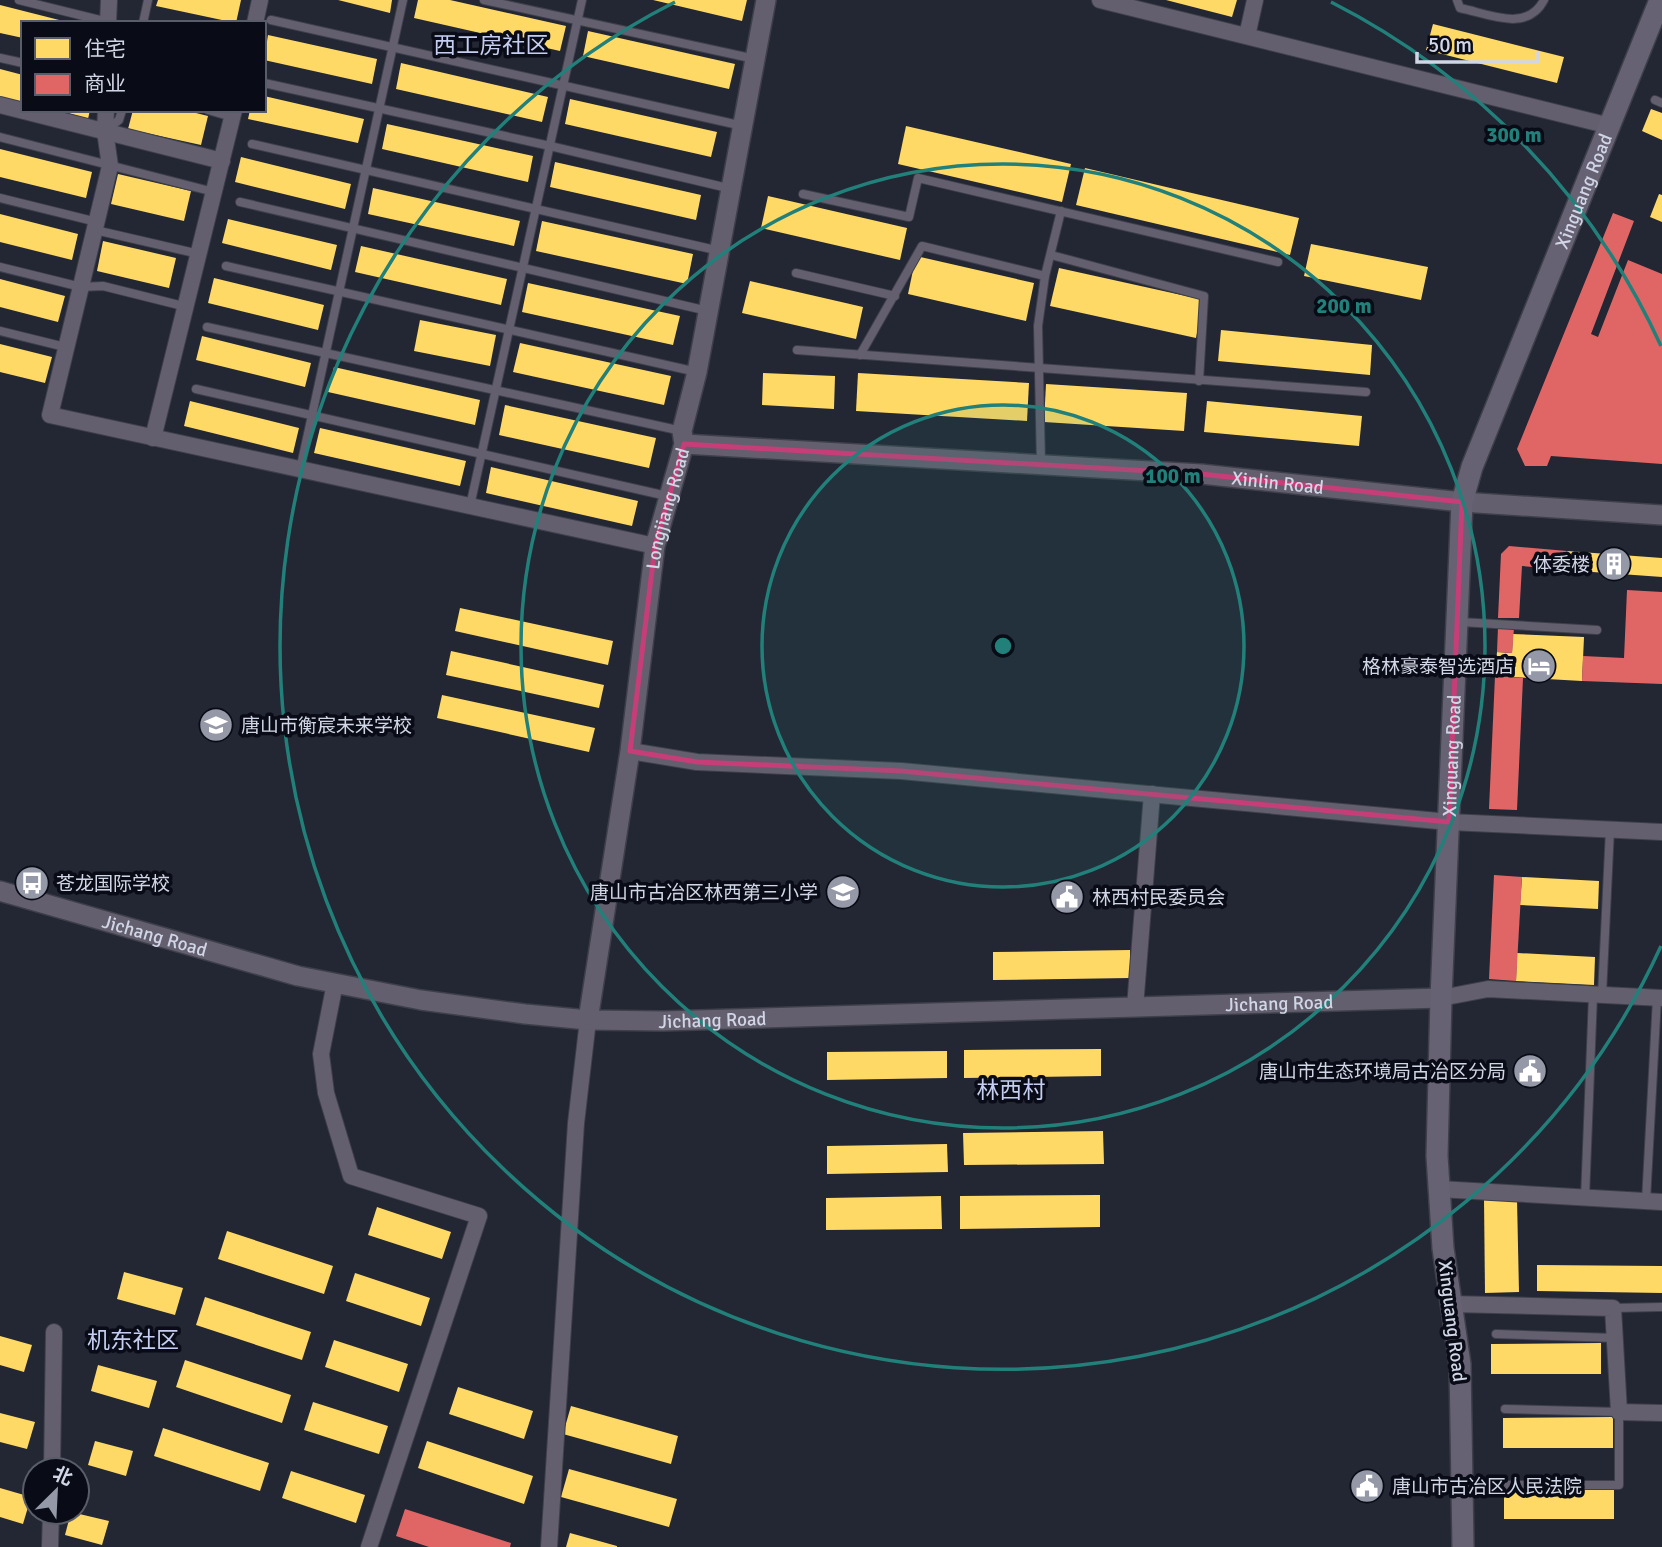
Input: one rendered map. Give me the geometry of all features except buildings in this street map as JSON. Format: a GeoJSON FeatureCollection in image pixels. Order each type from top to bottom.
{"type":"FeatureCollection","features":[{"type":"Feature","properties":{"kind":"main road","name":"Xinguang Road"},"geometry":{"type":"LineString","coordinates":[[1463,1547],[1460,1364],[1443,1248],[1437,1156],[1462,502],[1472,467],[1660,0]]}},
{"type":"Feature","properties":{"kind":"street"},"geometry":{"type":"LineString","coordinates":[[108,21],[109,0]]}},
{"type":"Feature","properties":{"kind":"street"},"geometry":{"type":"LineString","coordinates":[[260,0],[263,21]]}},
{"type":"Feature","properties":{"kind":"street","name":"Longjiang Road"},"geometry":{"type":"LineString","coordinates":[[588,1020],[630,751],[655,546],[697,372],[766,0]]}},
{"type":"Feature","properties":{"kind":"street"},"geometry":{"type":"LineString","coordinates":[[1100,0],[1610,126]]}},
{"type":"Feature","properties":{"kind":"street"},"geometry":{"type":"LineString","coordinates":[[1247,36],[1255,0]]}},
{"type":"Feature","properties":{"kind":"street"},"geometry":{"type":"LineString","coordinates":[[0,105],[21,110]]}},
{"type":"Feature","properties":{"kind":"street"},"geometry":{"type":"LineString","coordinates":[[29,112],[222,161]]}},
{"type":"Feature","properties":{"kind":"street"},"geometry":{"type":"LineString","coordinates":[[106,112],[110,166],[50,415],[655,546]]}},
{"type":"Feature","properties":{"kind":"street"},"geometry":{"type":"LineString","coordinates":[[153,438],[233,113]]}},
{"type":"Feature","properties":{"kind":"street","name":"Xinlin Road"},"geometry":{"type":"LineString","coordinates":[[683,437],[1041,465],[1201,474],[1462,502],[1662,515]]}},
{"type":"Feature","properties":{"kind":"street"},"geometry":{"type":"LineString","coordinates":[[630,751],[697,761],[901,771],[1448,822],[1662,832]]}},
{"type":"Feature","properties":{"kind":"street"},"geometry":{"type":"LineString","coordinates":[[1135,1007],[1152,794]]}},
{"type":"Feature","properties":{"kind":"street","name":"Jichang Road"},"geometry":{"type":"LineString","coordinates":[[0,891],[299,976],[421,1000],[588,1020],[663,1021],[1441,998]]}},
{"type":"Feature","properties":{"kind":"street"},"geometry":{"type":"LineString","coordinates":[[335,983],[321,1054],[326,1093],[351,1176],[479,1216],[369,1547]]}},
{"type":"Feature","properties":{"kind":"street"},"geometry":{"type":"LineString","coordinates":[[1441,998],[1488,989],[1659,998]]}},
{"type":"Feature","properties":{"kind":"street"},"geometry":{"type":"LineString","coordinates":[[549,1547],[575,1137],[588,1020]]}},
{"type":"Feature","properties":{"kind":"street"},"geometry":{"type":"LineString","coordinates":[[1439,1189],[1654,1202]]}},
{"type":"Feature","properties":{"kind":"street"},"geometry":{"type":"LineString","coordinates":[[1451,1304],[1613,1308],[1619,1412],[1662,1413]]}},
{"type":"Feature","properties":{"kind":"street"},"geometry":{"type":"LineString","coordinates":[[51,1456],[54,1332]]}},
{"type":"Feature","properties":{"kind":"street"},"geometry":{"type":"LineString","coordinates":[[50,1547],[51,1526]]}},
{"type":"Feature","properties":{"kind":"lane"},"geometry":{"type":"LineString","coordinates":[[19,0],[100,21]]}},
{"type":"Feature","properties":{"kind":"lane"},"geometry":{"type":"LineString","coordinates":[[143,21],[148,0]]}},
{"type":"Feature","properties":{"kind":"lane"},"geometry":{"type":"LineString","coordinates":[[300,470],[403,0]]}},
{"type":"Feature","properties":{"kind":"lane"},"geometry":{"type":"LineString","coordinates":[[484,0],[755,60]]}},
{"type":"Feature","properties":{"kind":"lane"},"geometry":{"type":"LineString","coordinates":[[471,506],[582,0]]}},
{"type":"Feature","properties":{"kind":"lane"},"geometry":{"type":"LineString","coordinates":[[1457,0],[1460,8],[1515,20],[1527,18],[1538,10],[1544,0]]}},
{"type":"Feature","properties":{"kind":"lane"},"geometry":{"type":"LineString","coordinates":[[266,23],[743,126]]}},
{"type":"Feature","properties":{"kind":"lane"},"geometry":{"type":"LineString","coordinates":[[0,58],[21,63]]}},
{"type":"Feature","properties":{"kind":"lane"},"geometry":{"type":"LineString","coordinates":[[266,83],[732,189]]}},
{"type":"Feature","properties":{"kind":"lane"},"geometry":{"type":"LineString","coordinates":[[106,131],[119,120],[121,112]]}},
{"type":"Feature","properties":{"kind":"lane"},"geometry":{"type":"LineString","coordinates":[[0,137],[214,192]]}},
{"type":"Feature","properties":{"kind":"lane"},"geometry":{"type":"LineString","coordinates":[[252,144],[720,251]]}},
{"type":"Feature","properties":{"kind":"lane"},"geometry":{"type":"LineString","coordinates":[[803,194],[909,217],[918,178],[1278,262]]}},
{"type":"Feature","properties":{"kind":"lane"},"geometry":{"type":"LineString","coordinates":[[0,198],[199,254]]}},
{"type":"Feature","properties":{"kind":"lane"},"geometry":{"type":"LineString","coordinates":[[240,202],[709,311]]}},
{"type":"Feature","properties":{"kind":"lane"},"geometry":{"type":"LineString","coordinates":[[1041,465],[1038,326],[1045,276],[1061,211]]}},
{"type":"Feature","properties":{"kind":"lane"},"geometry":{"type":"LineString","coordinates":[[860,355],[922,246],[1045,276]]}},
{"type":"Feature","properties":{"kind":"lane"},"geometry":{"type":"LineString","coordinates":[[1051,255],[1205,296],[1199,381]]}},
{"type":"Feature","properties":{"kind":"lane"},"geometry":{"type":"LineString","coordinates":[[226,266],[697,372]]}},
{"type":"Feature","properties":{"kind":"lane"},"geometry":{"type":"LineString","coordinates":[[0,267],[81,287],[103,286],[187,307]]}},
{"type":"Feature","properties":{"kind":"lane"},"geometry":{"type":"LineString","coordinates":[[796,273],[895,296]]}},
{"type":"Feature","properties":{"kind":"lane"},"geometry":{"type":"LineString","coordinates":[[207,327],[496,391],[683,437]]}},
{"type":"Feature","properties":{"kind":"lane"},"geometry":{"type":"LineString","coordinates":[[0,331],[65,347]]}},
{"type":"Feature","properties":{"kind":"lane"},"geometry":{"type":"LineString","coordinates":[[797,350],[1366,392]]}},
{"type":"Feature","properties":{"kind":"lane"},"geometry":{"type":"LineString","coordinates":[[196,389],[669,496]]}},
{"type":"Feature","properties":{"kind":"lane"},"geometry":{"type":"LineString","coordinates":[[1457,622],[1597,630]]}},
{"type":"Feature","properties":{"kind":"lane"},"geometry":{"type":"LineString","coordinates":[[1585,1198],[1610,829]]}},
{"type":"Feature","properties":{"kind":"lane"},"geometry":{"type":"LineString","coordinates":[[1654,1202],[1659,998]]}},
{"type":"Feature","properties":{"kind":"lane"},"geometry":{"type":"LineString","coordinates":[[1613,1308],[1662,1307]]}},
{"type":"Feature","properties":{"kind":"lane"},"geometry":{"type":"LineString","coordinates":[[1496,1334],[1616,1338]]}},
{"type":"Feature","properties":{"kind":"lane"},"geometry":{"type":"LineString","coordinates":[[1504,1409],[1619,1412],[1619,1485],[1508,1486]]}},
{"type":"Feature","properties":{"kind":"highlighted area"},"geometry":{"type":"Polygon","coordinates":[[[684,444],[1201,474],[1462,502],[1449,822],[901,771],[697,762],[630,751],[655,546],[684,444]]]}},
{"type":"Feature","properties":{"kind":"place","name":"体委楼"},"geometry":{"type":"Point","coordinates":[1614,564]}},
{"type":"Feature","properties":{"kind":"place","name":"格林豪泰智选酒店"},"geometry":{"type":"Point","coordinates":[1539,666]}},
{"type":"Feature","properties":{"kind":"place","name":"唐山市衡宸未来学校"},"geometry":{"type":"Point","coordinates":[216,725]}},
{"type":"Feature","properties":{"kind":"place","name":"苍龙国际学校"},"geometry":{"type":"Point","coordinates":[32,883]}},
{"type":"Feature","properties":{"kind":"place","name":"唐山市古冶区林西第三小学"},"geometry":{"type":"Point","coordinates":[843,892]}},
{"type":"Feature","properties":{"kind":"place","name":"林西村民委员会"},"geometry":{"type":"Point","coordinates":[1067,897]}},
{"type":"Feature","properties":{"kind":"place","name":"唐山市生态环境局古冶区分局"},"geometry":{"type":"Point","coordinates":[1530,1071]}},
{"type":"Feature","properties":{"kind":"place","name":"唐山市古冶区人民法院"},"geometry":{"type":"Point","coordinates":[1367,1486]}},
{"type":"Feature","properties":{"kind":"district","name":"西工房社区"},"geometry":{"type":"Point","coordinates":[491,45]}},
{"type":"Feature","properties":{"kind":"district","name":"林西村"},"geometry":{"type":"Point","coordinates":[1011,1090]}},
{"type":"Feature","properties":{"kind":"district","name":"机东社区"},"geometry":{"type":"Point","coordinates":[133,1340]}}]}
